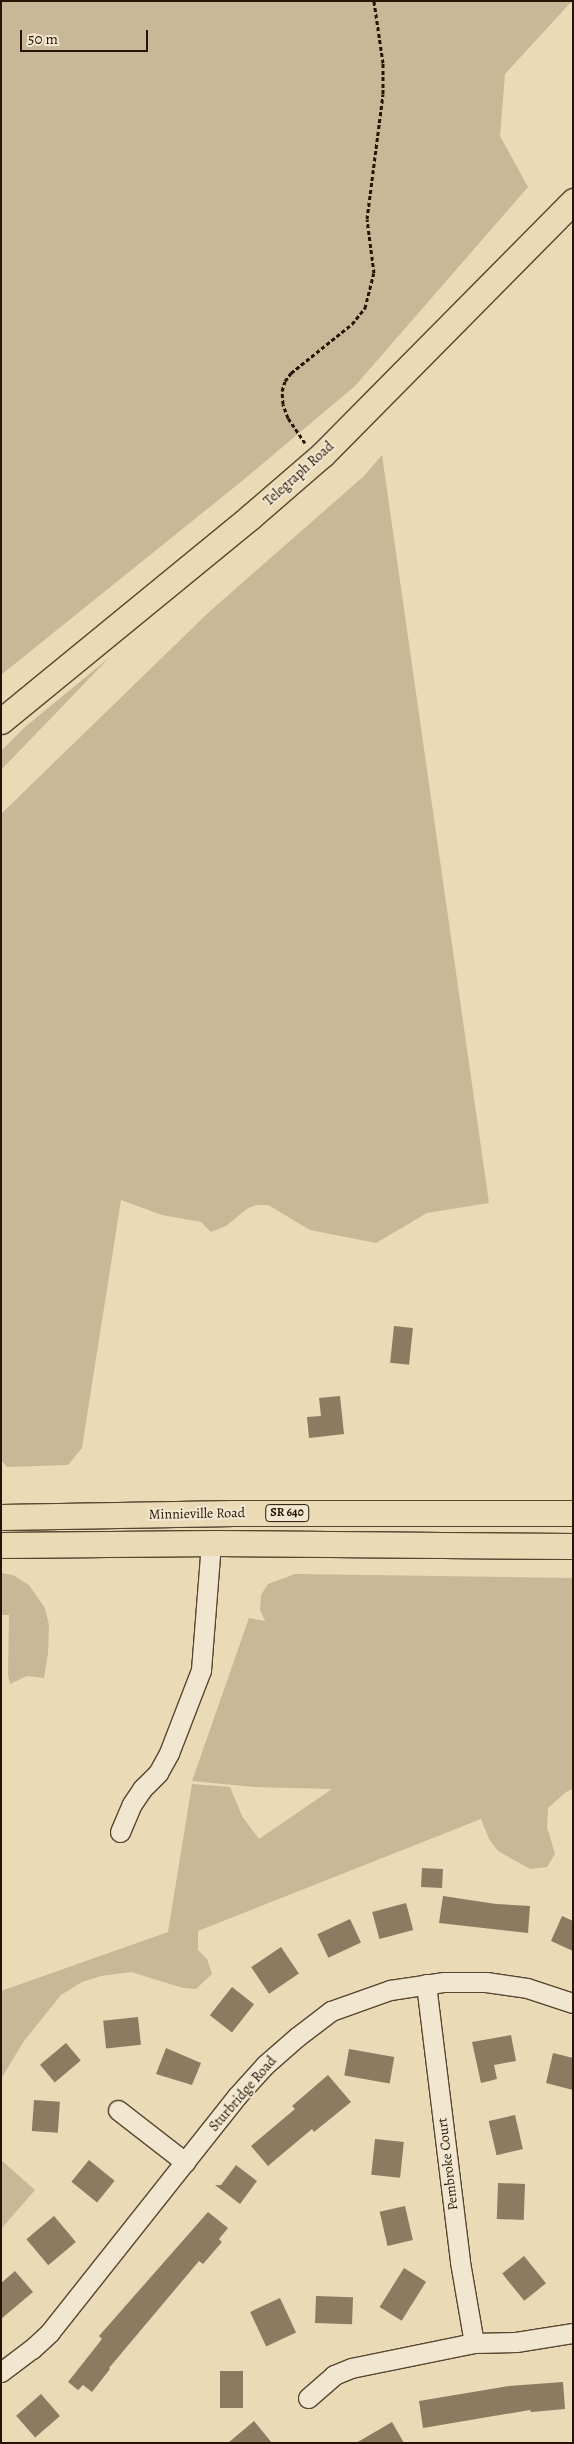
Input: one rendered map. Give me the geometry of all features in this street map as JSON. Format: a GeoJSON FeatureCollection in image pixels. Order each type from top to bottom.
{"type":"FeatureCollection","features":[{"type":"Feature","properties":{"kind":"main road","name":"Telegraph Road"},"geometry":{"type":"LineString","coordinates":[[1,721],[250,518],[314,462],[573,201]]}},
{"type":"Feature","properties":{"kind":"main road","name":"Minnieville Road"},"geometry":{"type":"LineString","coordinates":[[1,1517],[234,1513],[573,1513]]}},
{"type":"Feature","properties":{"kind":"main road","name":"Minnieville Road"},"geometry":{"type":"LineString","coordinates":[[1,1544],[210,1543],[573,1546]]}},
{"type":"Feature","properties":{"kind":"street"},"geometry":{"type":"LineString","coordinates":[[120,1832],[132,1804],[158,1773],[169,1753],[200,1670],[210,1543]]}},
{"type":"Feature","properties":{"kind":"street","name":"Sturbridge Road"},"geometry":{"type":"LineString","coordinates":[[1,2372],[32,2349],[50,2332],[185,2162],[266,2065],[297,2036],[324,2016],[356,2000],[390,1990],[426,1984],[486,1982],[527,1988],[573,2003]]}},
{"type":"Feature","properties":{"kind":"street","name":"Pembroke Court"},"geometry":{"type":"LineString","coordinates":[[426,1984],[460,2262],[474,2343]]}},
{"type":"Feature","properties":{"kind":"street"},"geometry":{"type":"LineString","coordinates":[[118,2110],[185,2162]]}},
{"type":"Feature","properties":{"kind":"street"},"geometry":{"type":"LineString","coordinates":[[308,2398],[318,2387],[334,2375],[351,2368],[474,2343],[516,2342],[573,2332]]}},
{"type":"Feature","properties":{"kind":"path"},"geometry":{"type":"LineString","coordinates":[[314,462],[288,418],[282,404],[282,391],[285,381],[291,373],[352,324],[365,308],[371,289],[374,264],[367,219],[383,94],[383,63],[374,1]]}},
{"type":"Feature","properties":{"kind":"shaded area"},"geometry":{"type":"Polygon","coordinates":[[[1,1],[572,1],[505,74],[500,136],[528,187],[355,386],[242,481],[1,675],[1,1]]]}},
{"type":"Feature","properties":{"kind":"shaded area"},"geometry":{"type":"Polygon","coordinates":[[[382,455],[489,1203],[427,1213],[376,1243],[310,1230],[268,1205],[257,1205],[248,1208],[226,1226],[211,1232],[201,1222],[162,1215],[121,1200],[82,1448],[68,1465],[7,1467],[1,1460],[1,814],[209,612],[364,476],[382,455]]]}},
{"type":"Feature","properties":{"kind":"shaded area"},"geometry":{"type":"Polygon","coordinates":[[[110,657],[1,770],[1,751],[25,727],[110,657]]]}},
{"type":"Feature","properties":{"kind":"shaded area"},"geometry":{"type":"Polygon","coordinates":[[[1,1573],[13,1575],[29,1585],[45,1608],[49,1625],[48,1653],[44,1678],[27,1676],[10,1684],[8,1675],[9,1615],[1,1615],[1,1573]]]}},
{"type":"Feature","properties":{"kind":"shaded area"},"geometry":{"type":"Polygon","coordinates":[[[295,1574],[573,1578],[573,1789],[566,1792],[548,1808],[547,1827],[555,1854],[547,1867],[530,1869],[498,1851],[489,1839],[481,1819],[198,1931],[198,1950],[207,1959],[212,1974],[196,1989],[183,1988],[131,1972],[101,1976],[82,1982],[61,1995],[24,2041],[1,2079],[1,1991],[168,1932],[192,1784],[230,1787],[242,1816],[259,1839],[332,1789],[254,1787],[192,1781],[249,1618],[265,1621],[260,1610],[261,1595],[268,1584],[295,1574]]]}},
{"type":"Feature","properties":{"kind":"shaded area"},"geometry":{"type":"Polygon","coordinates":[[[1,2160],[35,2190],[1,2229],[1,2160]]]}},
{"type":"Feature","properties":{"kind":"building"},"geometry":{"type":"Polygon","coordinates":[[[394,1326],[413,1328],[409,1365],[390,1363],[394,1326]]]}},
{"type":"Feature","properties":{"kind":"building"},"geometry":{"type":"Polygon","coordinates":[[[340,1396],[344,1434],[309,1438],[307,1417],[321,1416],[319,1398],[340,1396]]]}},
{"type":"Feature","properties":{"kind":"building"},"geometry":{"type":"Polygon","coordinates":[[[422,1868],[443,1869],[442,1888],[421,1887],[422,1868]]]}},
{"type":"Feature","properties":{"kind":"building"},"geometry":{"type":"Polygon","coordinates":[[[443,1896],[496,1904],[530,1906],[528,1933],[439,1923],[443,1896]]]}},
{"type":"Feature","properties":{"kind":"building"},"geometry":{"type":"Polygon","coordinates":[[[406,1903],[413,1930],[379,1939],[372,1912],[406,1903]]]}},
{"type":"Feature","properties":{"kind":"building"},"geometry":{"type":"Polygon","coordinates":[[[562,1916],[573,1921],[573,1951],[551,1941],[562,1916]]]}},
{"type":"Feature","properties":{"kind":"building"},"geometry":{"type":"Polygon","coordinates":[[[350,1919],[361,1943],[328,1958],[317,1934],[350,1919]]]}},
{"type":"Feature","properties":{"kind":"building"},"geometry":{"type":"Polygon","coordinates":[[[281,1947],[299,1974],[269,1994],[251,1967],[281,1947]]]}},
{"type":"Feature","properties":{"kind":"building"},"geometry":{"type":"Polygon","coordinates":[[[232,1987],[254,2004],[232,2033],[210,2015],[232,1987]]]}},
{"type":"Feature","properties":{"kind":"building"},"geometry":{"type":"Polygon","coordinates":[[[138,2017],[141,2045],[106,2049],[103,2021],[138,2017]]]}},
{"type":"Feature","properties":{"kind":"building"},"geometry":{"type":"Polygon","coordinates":[[[511,2035],[516,2061],[494,2065],[497,2079],[481,2083],[472,2042],[511,2035]]]}},
{"type":"Feature","properties":{"kind":"building"},"geometry":{"type":"Polygon","coordinates":[[[66,2043],[81,2061],[55,2082],[40,2065],[66,2043]]]}},
{"type":"Feature","properties":{"kind":"building"},"geometry":{"type":"Polygon","coordinates":[[[166,2048],[201,2063],[192,2085],[156,2074],[166,2048]]]}},
{"type":"Feature","properties":{"kind":"building"},"geometry":{"type":"Polygon","coordinates":[[[349,2049],[394,2057],[390,2084],[344,2076],[349,2049]]]}},
{"type":"Feature","properties":{"kind":"building"},"geometry":{"type":"Polygon","coordinates":[[[553,2053],[573,2058],[573,2090],[546,2083],[553,2053]]]}},
{"type":"Feature","properties":{"kind":"building"},"geometry":{"type":"Polygon","coordinates":[[[328,2075],[351,2102],[314,2132],[312,2129],[268,2166],[251,2146],[295,2109],[292,2106],[328,2075]]]}},
{"type":"Feature","properties":{"kind":"building"},"geometry":{"type":"Polygon","coordinates":[[[34,2100],[60,2102],[58,2133],[32,2131],[34,2100]]]}},
{"type":"Feature","properties":{"kind":"building"},"geometry":{"type":"Polygon","coordinates":[[[515,2115],[523,2149],[497,2155],[489,2121],[515,2115]]]}},
{"type":"Feature","properties":{"kind":"building"},"geometry":{"type":"Polygon","coordinates":[[[375,2139],[404,2142],[400,2178],[371,2175],[375,2139]]]}},
{"type":"Feature","properties":{"kind":"building"},"geometry":{"type":"Polygon","coordinates":[[[89,2160],[115,2181],[97,2203],[71,2182],[89,2160]]]}},
{"type":"Feature","properties":{"kind":"building"},"geometry":{"type":"Polygon","coordinates":[[[236,2165],[257,2181],[240,2204],[215,2185],[221,2185],[236,2165]]]}},
{"type":"Feature","properties":{"kind":"building"},"geometry":{"type":"Polygon","coordinates":[[[498,2183],[525,2184],[524,2220],[497,2219],[498,2183]]]}},
{"type":"Feature","properties":{"kind":"building"},"geometry":{"type":"Polygon","coordinates":[[[405,2206],[413,2240],[388,2246],[380,2212],[405,2206]]]}},
{"type":"Feature","properties":{"kind":"building"},"geometry":{"type":"Polygon","coordinates":[[[208,2212],[228,2228],[219,2239],[222,2242],[203,2264],[199,2261],[109,2368],[92,2392],[83,2385],[78,2390],[68,2382],[102,2339],[99,2336],[208,2212]]]}},
{"type":"Feature","properties":{"kind":"building"},"geometry":{"type":"Polygon","coordinates":[[[54,2216],[76,2242],[48,2265],[26,2239],[54,2216]]]}},
{"type":"Feature","properties":{"kind":"building"},"geometry":{"type":"Polygon","coordinates":[[[524,2256],[546,2283],[524,2301],[502,2274],[524,2256]]]}},
{"type":"Feature","properties":{"kind":"building"},"geometry":{"type":"Polygon","coordinates":[[[404,2268],[426,2282],[402,2321],[380,2307],[404,2268]]]}},
{"type":"Feature","properties":{"kind":"building"},"geometry":{"type":"Polygon","coordinates":[[[15,2271],[33,2292],[1,2319],[1,2283],[15,2271]]]}},
{"type":"Feature","properties":{"kind":"building"},"geometry":{"type":"Polygon","coordinates":[[[316,2296],[353,2297],[352,2324],[315,2323],[316,2296]]]}},
{"type":"Feature","properties":{"kind":"building"},"geometry":{"type":"Polygon","coordinates":[[[280,2298],[296,2332],[266,2346],[250,2312],[280,2298]]]}},
{"type":"Feature","properties":{"kind":"building"},"geometry":{"type":"Polygon","coordinates":[[[220,2371],[243,2371],[243,2408],[220,2408],[220,2371]]]}},
{"type":"Feature","properties":{"kind":"building"},"geometry":{"type":"Polygon","coordinates":[[[563,2382],[565,2409],[531,2412],[530,2410],[423,2428],[419,2401],[509,2386],[563,2382]]]}},
{"type":"Feature","properties":{"kind":"building"},"geometry":{"type":"Polygon","coordinates":[[[41,2394],[60,2416],[35,2438],[16,2416],[41,2394]]]}},
{"type":"Feature","properties":{"kind":"building"},"geometry":{"type":"Polygon","coordinates":[[[254,2421],[272,2443],[228,2443],[254,2421]]]}},
{"type":"Feature","properties":{"kind":"building"},"geometry":{"type":"Polygon","coordinates":[[[392,2422],[404,2443],[356,2443],[392,2422]]]}}]}
